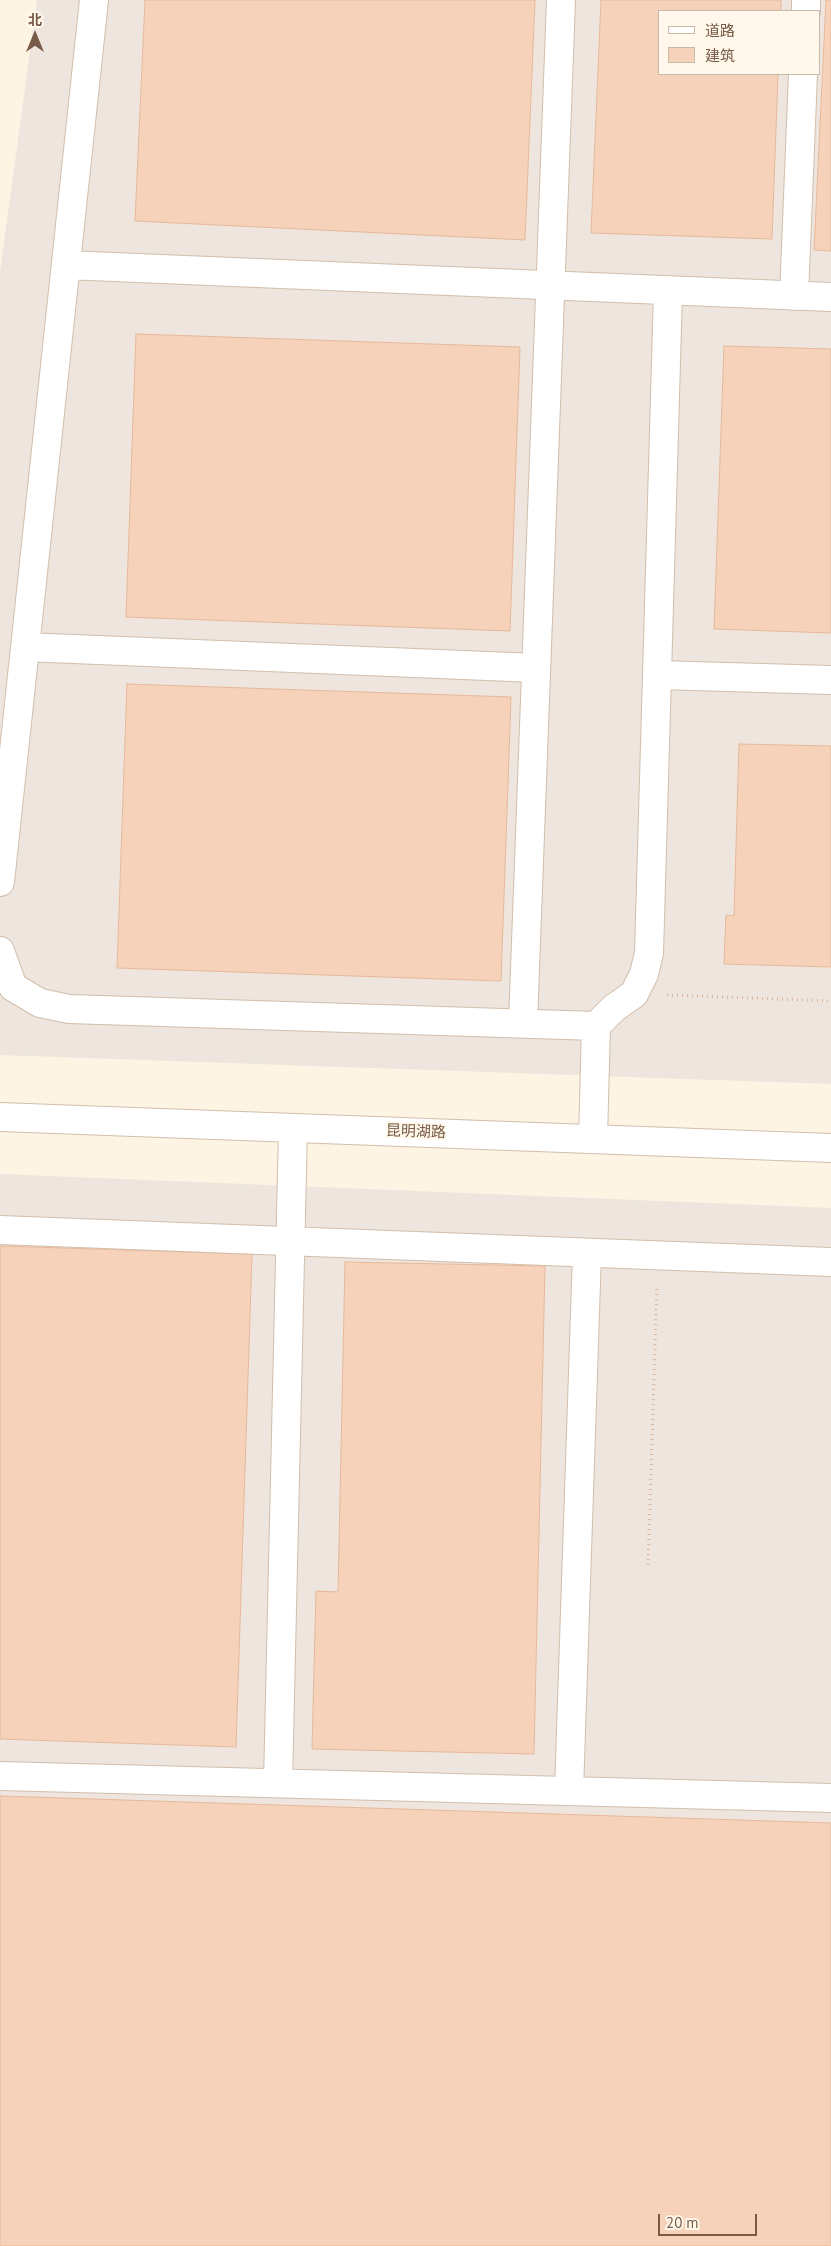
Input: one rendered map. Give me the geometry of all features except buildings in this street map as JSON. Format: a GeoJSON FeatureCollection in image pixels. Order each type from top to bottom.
{"type":"FeatureCollection","features":[{"type":"Feature","properties":{"kind":"street"},"geometry":{"type":"LineString","coordinates":[[0,882],[94,0]]}},
{"type":"Feature","properties":{"kind":"street"},"geometry":{"type":"LineString","coordinates":[[523,1023],[561,0]]}},
{"type":"Feature","properties":{"kind":"street"},"geometry":{"type":"LineString","coordinates":[[794,296],[803,75]]}},
{"type":"Feature","properties":{"kind":"street"},"geometry":{"type":"LineString","coordinates":[[66,265],[668,292],[831,297]]}},
{"type":"Feature","properties":{"kind":"street"},"geometry":{"type":"LineString","coordinates":[[593,1139],[596,1026],[614,1008],[634,994],[644,974],[649,953],[668,292]]}},
{"type":"Feature","properties":{"kind":"street"},"geometry":{"type":"LineString","coordinates":[[25,647],[536,668]]}},
{"type":"Feature","properties":{"kind":"street"},"geometry":{"type":"LineString","coordinates":[[658,675],[831,680]]}},
{"type":"Feature","properties":{"kind":"street"},"geometry":{"type":"LineString","coordinates":[[0,952],[13,987],[40,1003],[69,1009],[596,1026]]}},
{"type":"Feature","properties":{"kind":"street","name":"昆明湖路"},"geometry":{"type":"LineString","coordinates":[[0,1118],[831,1148]]}},
{"type":"Feature","properties":{"kind":"street"},"geometry":{"type":"LineString","coordinates":[[278,1783],[292,1128]]}},
{"type":"Feature","properties":{"kind":"street"},"geometry":{"type":"LineString","coordinates":[[0,1230],[831,1262]]}},
{"type":"Feature","properties":{"kind":"street"},"geometry":{"type":"LineString","coordinates":[[570,1791],[587,1253]]}},
{"type":"Feature","properties":{"kind":"street"},"geometry":{"type":"LineString","coordinates":[[0,1776],[831,1798]]}},
{"type":"Feature","properties":{"kind":"path"},"geometry":{"type":"LineString","coordinates":[[634,994],[831,1001]]}},
{"type":"Feature","properties":{"kind":"path"},"geometry":{"type":"LineString","coordinates":[[648,1565],[658,1255]]}},
{"type":"Feature","properties":{"kind":"shaded area"},"geometry":{"type":"Polygon","coordinates":[[[37,0],[831,0],[831,1084],[0,1055],[0,272],[37,0]]]}},
{"type":"Feature","properties":{"kind":"shaded area"},"geometry":{"type":"Polygon","coordinates":[[[0,1174],[831,1208],[831,2246],[0,2246],[0,1174]]]}}]}
